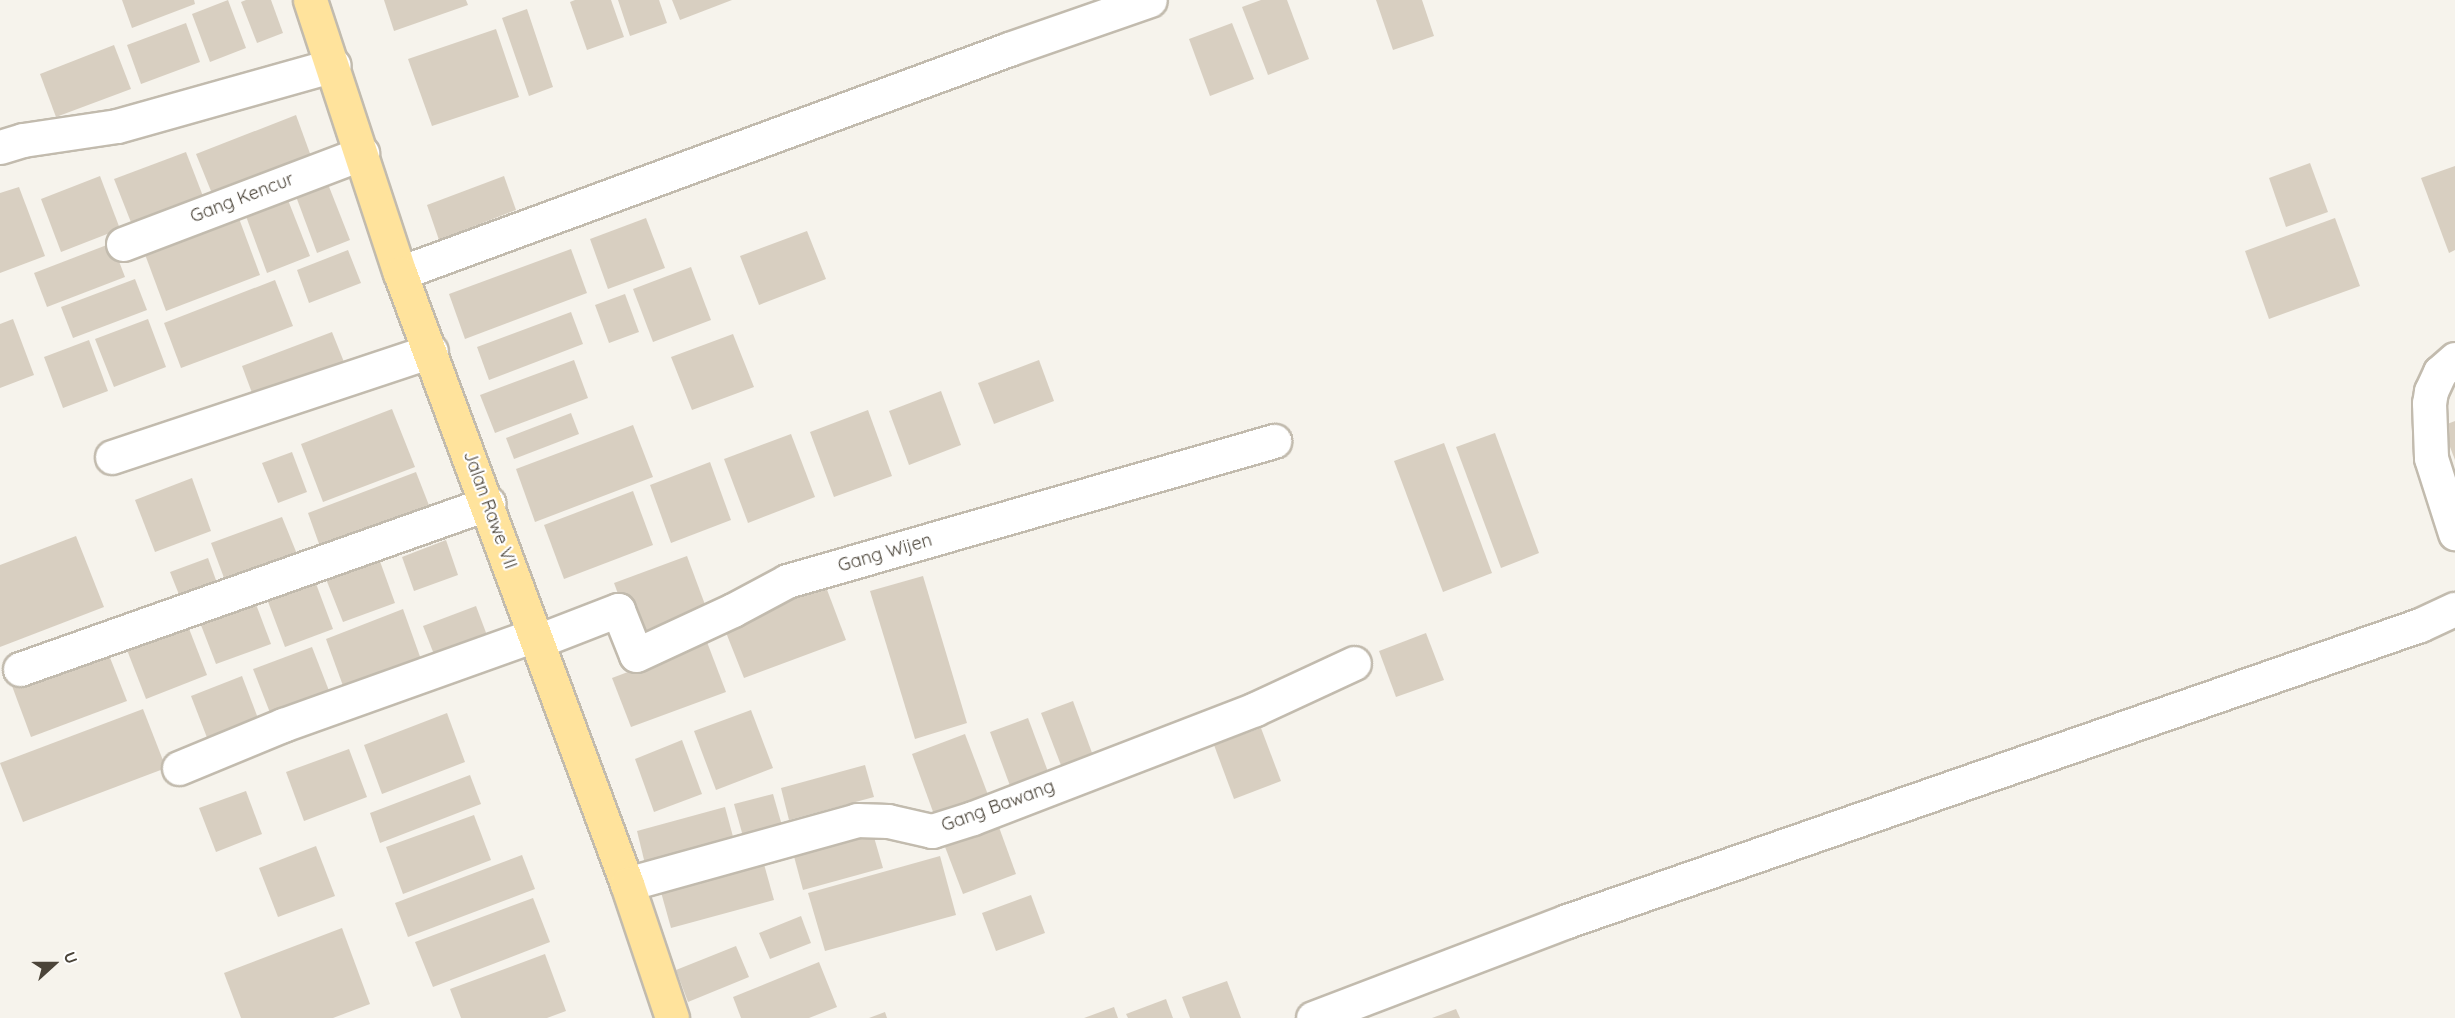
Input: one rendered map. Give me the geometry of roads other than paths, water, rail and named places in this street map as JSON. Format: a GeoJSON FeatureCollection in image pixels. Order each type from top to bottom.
{"type":"FeatureCollection","features":[{"type":"Feature","properties":{"kind":"main road","name":"Jalan Rawe VII"},"geometry":{"type":"LineString","coordinates":[[310,0],[334,65],[400,273],[488,503],[627,884],[672,1018]]}},
{"type":"Feature","properties":{"kind":"street"},"geometry":{"type":"LineString","coordinates":[[400,273],[1009,49],[1150,0]]}},
{"type":"Feature","properties":{"kind":"street"},"geometry":{"type":"LineString","coordinates":[[0,147],[22,140],[117,126],[334,65]]}},
{"type":"Feature","properties":{"kind":"street","name":"Gang Kencur"},"geometry":{"type":"LineString","coordinates":[[123,244],[362,153]]}},
{"type":"Feature","properties":{"kind":"street"},"geometry":{"type":"LineString","coordinates":[[112,457],[431,351]]}},
{"type":"Feature","properties":{"kind":"street"},"geometry":{"type":"LineString","coordinates":[[2455,359],[2440,372],[2431,391],[2429,403],[2431,458],[2455,533]]}},
{"type":"Feature","properties":{"kind":"street","name":"Gang Wijen"},"geometry":{"type":"LineString","coordinates":[[537,638],[618,609],[636,655],[733,610],[787,581],[1274,441]]}},
{"type":"Feature","properties":{"kind":"street"},"geometry":{"type":"LineString","coordinates":[[20,669],[488,503]]}},
{"type":"Feature","properties":{"kind":"street"},"geometry":{"type":"LineString","coordinates":[[1313,1018],[1567,921],[2420,625],[2455,609]]}},
{"type":"Feature","properties":{"kind":"street"},"geometry":{"type":"LineString","coordinates":[[179,768],[283,725],[537,638]]}},
{"type":"Feature","properties":{"kind":"street","name":"Gang Bawang"},"geometry":{"type":"LineString","coordinates":[[627,884],[857,820],[888,820],[932,831],[973,818],[1255,710],[1354,663]]}}]}
